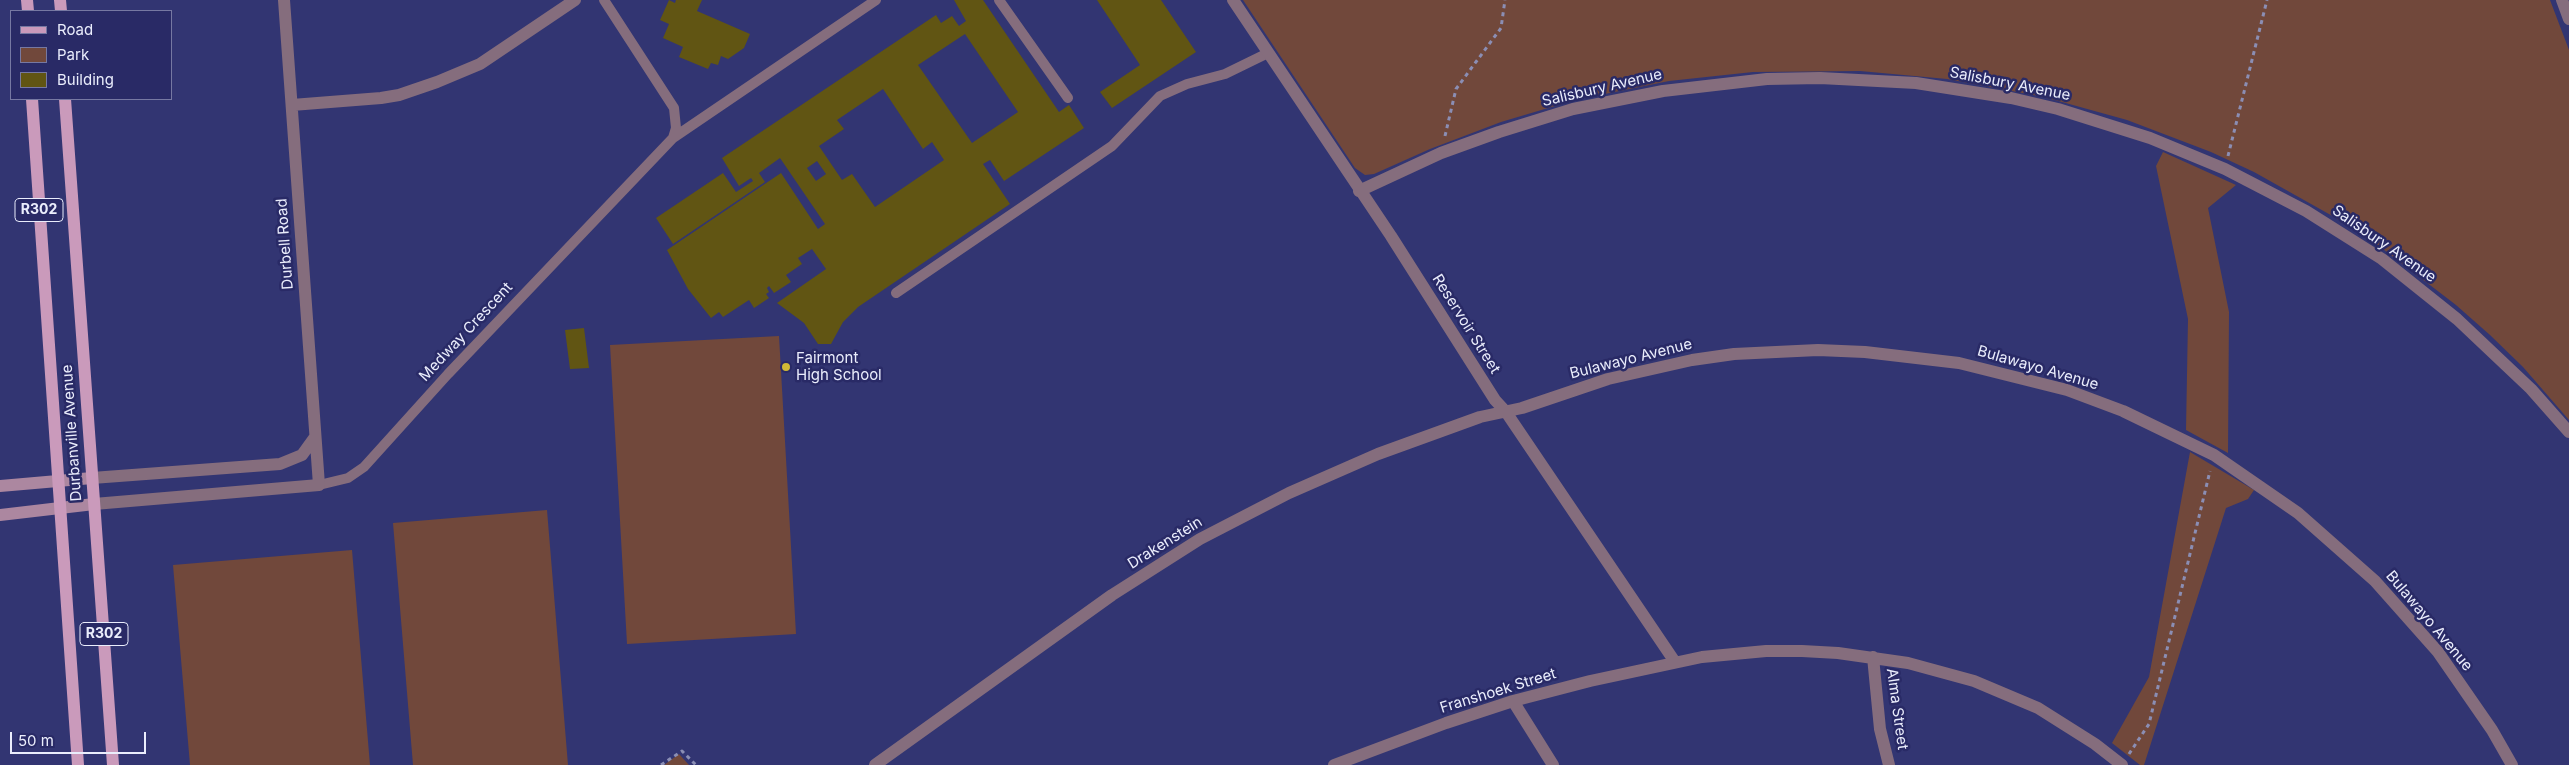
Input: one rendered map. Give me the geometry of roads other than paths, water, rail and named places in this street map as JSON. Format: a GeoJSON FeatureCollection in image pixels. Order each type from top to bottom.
{"type":"FeatureCollection","features":[{"type":"Feature","properties":{"kind":"main road","name":"Durbanville Avenue"},"geometry":{"type":"LineString","coordinates":[[32,100],[78,765]]}},
{"type":"Feature","properties":{"kind":"main road","name":"Durbanville Avenue"},"geometry":{"type":"LineString","coordinates":[[66,100],[113,765]]}},
{"type":"Feature","properties":{"kind":"street","name":"Durbell Road"},"geometry":{"type":"LineString","coordinates":[[284,0],[319,485]]}},
{"type":"Feature","properties":{"kind":"street"},"geometry":{"type":"LineString","coordinates":[[292,105],[381,98],[399,95],[437,82],[480,64],[575,0]]}},
{"type":"Feature","properties":{"kind":"street","name":"Reservoir Street"},"geometry":{"type":"LineString","coordinates":[[1233,0],[1359,191],[1391,236],[1495,400],[1506,412],[1675,662]]}},
{"type":"Feature","properties":{"kind":"street"},"geometry":{"type":"LineString","coordinates":[[2562,0],[2569,19]]}},
{"type":"Feature","properties":{"kind":"street","name":"Salisbury Avenue"},"geometry":{"type":"LineString","coordinates":[[1359,191],[1441,153],[1536,120],[1620,99],[1715,84],[1820,78],[1916,83],[2011,98],[2105,122],[2150,138],[2225,169],[2298,206],[2344,234],[2418,286],[2495,352],[2569,432]]}},
{"type":"Feature","properties":{"kind":"street","name":"Bulawayo Avenue"},"geometry":{"type":"LineString","coordinates":[[1506,412],[1608,378],[1692,360],[1776,351],[1865,352],[1959,363],[2067,390],[2123,411],[2214,456],[2268,490],[2298,514],[2375,581],[2438,652],[2487,722],[2512,765]]}},
{"type":"Feature","properties":{"kind":"street","name":"Drakenstein"},"geometry":{"type":"LineString","coordinates":[[875,765],[1112,595],[1200,539],[1289,493],[1378,454],[1480,417],[1506,412]]}},
{"type":"Feature","properties":{"kind":"street"},"geometry":{"type":"LineString","coordinates":[[0,486],[280,464],[302,455],[315,436]]}},
{"type":"Feature","properties":{"kind":"street","name":"Medway Crescent"},"geometry":{"type":"LineString","coordinates":[[94,504],[319,485]]}},
{"type":"Feature","properties":{"kind":"street"},"geometry":{"type":"LineString","coordinates":[[0,515],[94,504]]}},
{"type":"Feature","properties":{"kind":"street","name":"Franshoek Street"},"geometry":{"type":"LineString","coordinates":[[1334,765],[1446,723],[1513,701],[1675,662],[1766,651],[1838,653],[1941,670],[2006,694],[2067,725],[2122,765]]}},
{"type":"Feature","properties":{"kind":"street","name":"Alma Street"},"geometry":{"type":"LineString","coordinates":[[1873,658],[1880,728],[1889,765]]}},
{"type":"Feature","properties":{"kind":"street"},"geometry":{"type":"LineString","coordinates":[[1513,701],[1553,765]]}},
{"type":"Feature","properties":{"kind":"lane"},"geometry":{"type":"LineString","coordinates":[[604,0],[674,108],[676,128],[674,138]]}},
{"type":"Feature","properties":{"kind":"lane","name":"Medway Crescent"},"geometry":{"type":"LineString","coordinates":[[319,485],[348,478],[364,467],[448,374],[674,138],[876,0]]}},
{"type":"Feature","properties":{"kind":"lane"},"geometry":{"type":"LineString","coordinates":[[999,0],[1068,98]]}},
{"type":"Feature","properties":{"kind":"lane"},"geometry":{"type":"LineString","coordinates":[[896,292],[1112,146],[1160,96],[1187,84],[1225,74],[1268,53]]}},
{"type":"Feature","properties":{"kind":"place","name":"Fairmont High School"},"geometry":{"type":"Point","coordinates":[786,367]}}]}
